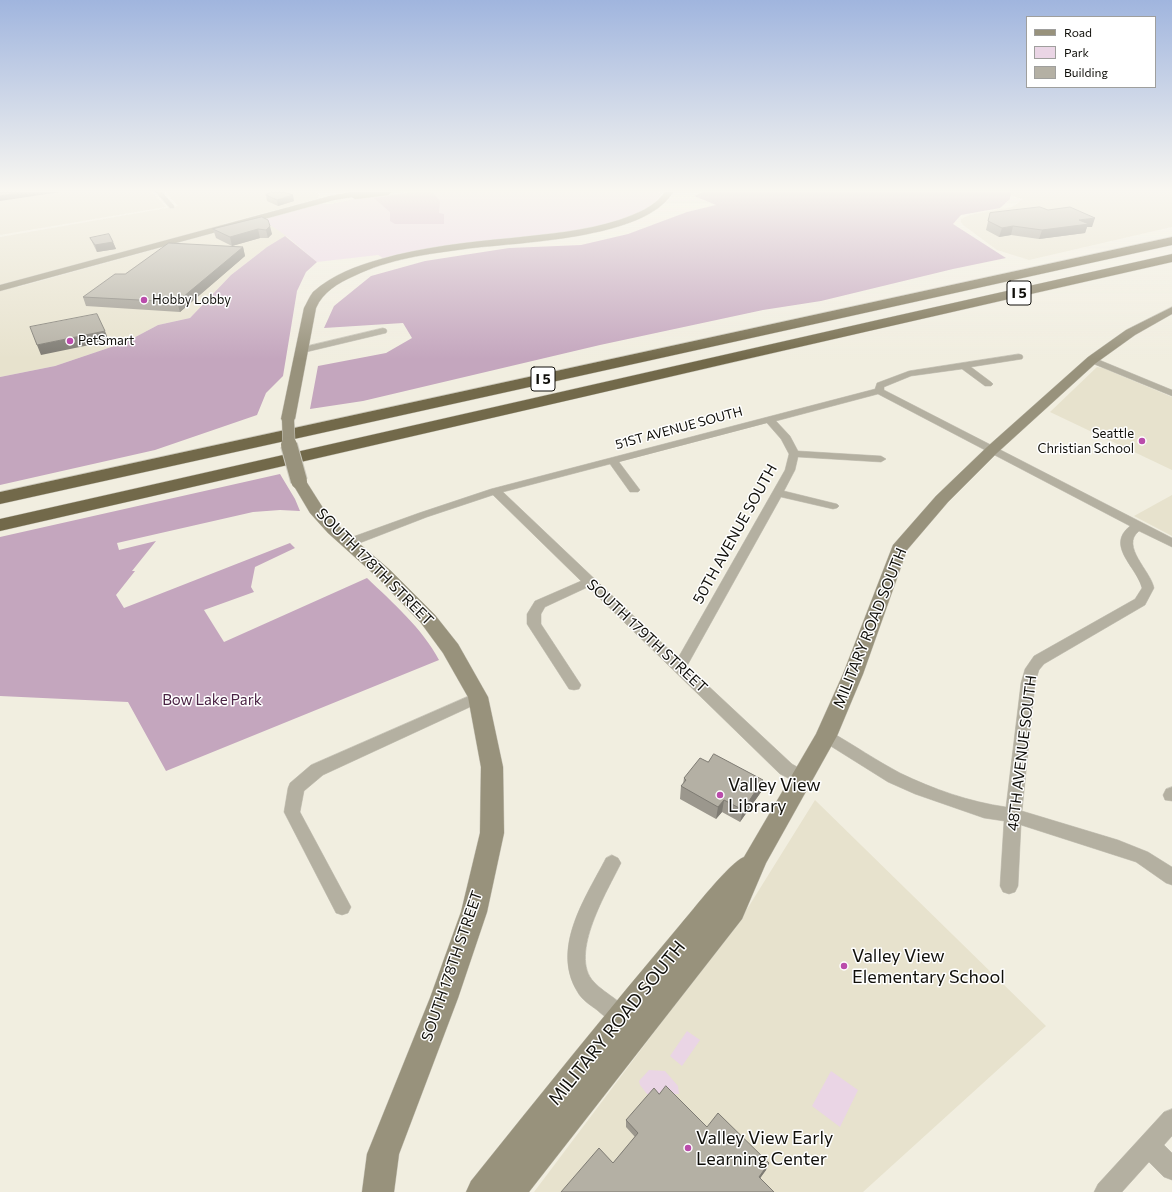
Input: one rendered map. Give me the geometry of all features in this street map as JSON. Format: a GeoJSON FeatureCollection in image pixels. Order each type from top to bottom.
{"type":"FeatureCollection","features":[{"type":"Feature","properties":{"kind":"highway"},"geometry":{"type":"LineString","coordinates":[[1087,260],[1131,248]]}},
{"type":"Feature","properties":{"kind":"highway","name":"I 5"},"geometry":{"type":"LineString","coordinates":[[0,498],[185,459],[1142,248]]}},
{"type":"Feature","properties":{"kind":"highway","name":"I 5"},"geometry":{"type":"LineString","coordinates":[[0,526],[552,400],[722,359],[1172,258]]}},
{"type":"Feature","properties":{"kind":"highway"},"geometry":{"type":"LineString","coordinates":[[912,317],[1028,298],[1172,270]]}},
{"type":"Feature","properties":{"kind":"main road"},"geometry":{"type":"LineString","coordinates":[[0,288],[143,248]]}},
{"type":"Feature","properties":{"kind":"main road","name":"SOUTH 178TH STREET"},"geometry":{"type":"LineString","coordinates":[[378,1192],[383,1154],[444,998],[474,912],[492,833],[492,767],[478,697],[452,650],[441,635],[384,574],[348,542],[316,510],[299,481],[289,447],[288,418],[310,308],[316,295],[350,273],[374,263],[431,251],[458,248]]}},
{"type":"Feature","properties":{"kind":"main road","name":"MILITARY ROAD SOUTH"},"geometry":{"type":"LineString","coordinates":[[509,1192],[725,891],[756,858],[826,736],[853,674],[899,549],[942,499],[992,450],[1092,360],[1107,347],[1135,329],[1172,310]]}},
{"type":"Feature","properties":{"kind":"main road","name":"MILITARY ROAD SOUTH"},"geometry":{"type":"LineString","coordinates":[[482,1192],[630,1024]]}},
{"type":"Feature","properties":{"kind":"street"},"geometry":{"type":"LineString","coordinates":[[302,350],[383,331]]}},
{"type":"Feature","properties":{"kind":"street","name":"51ST AVENUE SOUTH"},"geometry":{"type":"LineString","coordinates":[[348,542],[495,491],[878,391],[880,385],[908,374],[1019,357]]}},
{"type":"Feature","properties":{"kind":"street"},"geometry":{"type":"LineString","coordinates":[[1092,360],[1172,393]]}},
{"type":"Feature","properties":{"kind":"street"},"geometry":{"type":"LineString","coordinates":[[964,366],[988,384]]}},
{"type":"Feature","properties":{"kind":"street"},"geometry":{"type":"LineString","coordinates":[[878,391],[1172,543]]}},
{"type":"Feature","properties":{"kind":"street","name":"50TH AVENUE SOUTH"},"geometry":{"type":"LineString","coordinates":[[680,667],[790,470],[794,454],[786,438],[769,419]]}},
{"type":"Feature","properties":{"kind":"street"},"geometry":{"type":"LineString","coordinates":[[794,454],[881,459]]}},
{"type":"Feature","properties":{"kind":"street"},"geometry":{"type":"LineString","coordinates":[[612,460],[634,490]]}},
{"type":"Feature","properties":{"kind":"street","name":"SOUTH 179TH STREET"},"geometry":{"type":"LineString","coordinates":[[495,491],[786,769],[802,778]]}},
{"type":"Feature","properties":{"kind":"street"},"geometry":{"type":"LineString","coordinates":[[778,493],[833,506]]}},
{"type":"Feature","properties":{"kind":"street","name":"48TH AVENUE SOUTH"},"geometry":{"type":"LineString","coordinates":[[1009,886],[1013,815],[1028,683],[1032,668],[1039,660],[1140,602],[1146,595],[1148,588],[1146,582],[1127,548],[1126,540],[1129,533],[1139,526]]}},
{"type":"Feature","properties":{"kind":"street"},"geometry":{"type":"LineString","coordinates":[[574,685],[534,624],[534,614],[540,604],[589,582]]}},
{"type":"Feature","properties":{"kind":"street"},"geometry":{"type":"LineString","coordinates":[[342,907],[292,812],[296,788],[317,770],[478,697]]}},
{"type":"Feature","properties":{"kind":"street"},"geometry":{"type":"LineString","coordinates":[[826,736],[894,777],[921,789],[984,811],[1013,815],[1142,857],[1172,877]]}},
{"type":"Feature","properties":{"kind":"street"},"geometry":{"type":"LineString","coordinates":[[612,863],[581,928],[575,957],[579,974],[585,985],[630,1024]]}},
{"type":"Feature","properties":{"kind":"street"},"geometry":{"type":"LineString","coordinates":[[1106,1192],[1172,1120]]}},
{"type":"Feature","properties":{"kind":"street"},"geometry":{"type":"LineString","coordinates":[[1148,1145],[1172,1169]]}},
{"type":"Feature","properties":{"kind":"shaded area"},"geometry":{"type":"Polygon","coordinates":[[[0,248],[149,248],[16,284],[18,287],[161,248],[266,248],[231,275],[190,318],[158,325],[126,342],[55,366],[0,377],[0,248]]]}},
{"type":"Feature","properties":{"kind":"shaded area"},"geometry":{"type":"Polygon","coordinates":[[[994,248],[1083,248],[1029,260],[994,248]]]}},
{"type":"Feature","properties":{"kind":"shaded area","name":"Seattle Christian School"},"geometry":{"type":"Polygon","coordinates":[[[1097,367],[1103,368],[1172,397],[1172,470],[1050,412],[1097,367]]]}},
{"type":"Feature","properties":{"kind":"shaded area"},"geometry":{"type":"Polygon","coordinates":[[[1172,495],[1172,536],[1134,516],[1172,495]]]}},
{"type":"Feature","properties":{"kind":"shaded area","name":"Valley View Elementary School"},"geometry":{"type":"Polygon","coordinates":[[[815,800],[1046,1026],[863,1192],[534,1192],[749,906],[815,800]]]}},
{"type":"Feature","properties":{"kind":"green space"},"geometry":{"type":"Polygon","coordinates":[[[266,248],[299,248],[317,262],[306,272],[297,291],[283,376],[266,393],[257,415],[155,450],[0,485],[0,377],[55,366],[126,342],[158,325],[190,318],[231,275],[266,248]]]}},
{"type":"Feature","properties":{"kind":"green space"},"geometry":{"type":"Polygon","coordinates":[[[301,248],[444,248],[383,258],[378,255],[317,262],[301,248]]]}},
{"type":"Feature","properties":{"kind":"green space"},"geometry":{"type":"Polygon","coordinates":[[[509,248],[990,248],[1006,258],[953,269],[821,301],[763,310],[600,345],[363,401],[310,409],[318,366],[386,353],[412,338],[403,323],[324,328],[334,306],[371,276],[425,261],[509,248]]]}},
{"type":"Feature","properties":{"kind":"green space","name":"Bow Lake Park"},"geometry":{"type":"Polygon","coordinates":[[[280,474],[295,499],[300,511],[280,510],[253,512],[117,543],[119,550],[156,541],[132,571],[135,571],[116,595],[124,608],[290,543],[295,548],[255,567],[251,587],[254,592],[204,610],[224,642],[367,578],[397,606],[416,627],[439,660],[166,771],[128,702],[0,696],[0,537],[280,474]]]}},
{"type":"Feature","properties":{"kind":"green space"},"geometry":{"type":"Polygon","coordinates":[[[687,1031],[700,1040],[682,1066],[670,1056],[687,1031]]]}},
{"type":"Feature","properties":{"kind":"green space"},"geometry":{"type":"Polygon","coordinates":[[[649,1070],[665,1071],[678,1086],[679,1094],[647,1094],[640,1085],[639,1081],[649,1070]]]}},
{"type":"Feature","properties":{"kind":"green space"},"geometry":{"type":"Polygon","coordinates":[[[831,1071],[858,1090],[840,1127],[812,1106],[831,1071]]]}},
{"type":"Feature","properties":{"kind":"building"},"geometry":{"type":"Polygon","coordinates":[[[162,248],[242,248],[177,302],[83,297],[115,274],[125,274],[162,248]]]}},
{"type":"Feature","properties":{"kind":"building"},"geometry":{"type":"Polygon","coordinates":[[[97,314],[105,331],[37,345],[30,327],[97,314]]]}},
{"type":"Feature","properties":{"kind":"building","name":"Valley View Library"},"geometry":{"type":"Polygon","coordinates":[[[714,754],[763,780],[743,810],[724,800],[718,807],[681,786],[686,780],[684,778],[700,758],[708,762],[714,754]]]}},
{"type":"Feature","properties":{"kind":"building","name":"Valley View Early Learning Center"},"geometry":{"type":"Polygon","coordinates":[[[666,1086],[707,1127],[718,1113],[769,1163],[759,1177],[774,1192],[561,1192],[599,1148],[613,1163],[638,1133],[626,1120],[654,1088],[659,1094],[666,1086]]]}},
{"type":"Feature","properties":{"kind":"place","name":"Hobby Lobby"},"geometry":{"type":"Point","coordinates":[144,300]}},
{"type":"Feature","properties":{"kind":"place","name":"PetSmart"},"geometry":{"type":"Point","coordinates":[70,341]}},
{"type":"Feature","properties":{"kind":"place","name":"Seattle Christian School"},"geometry":{"type":"Point","coordinates":[1142,441]}},
{"type":"Feature","properties":{"kind":"place","name":"Valley View Library"},"geometry":{"type":"Point","coordinates":[720,795]}},
{"type":"Feature","properties":{"kind":"place","name":"Valley View Elementary School"},"geometry":{"type":"Point","coordinates":[844,966]}},
{"type":"Feature","properties":{"kind":"place","name":"Valley View Early Learning Center"},"geometry":{"type":"Point","coordinates":[688,1148]}}]}
